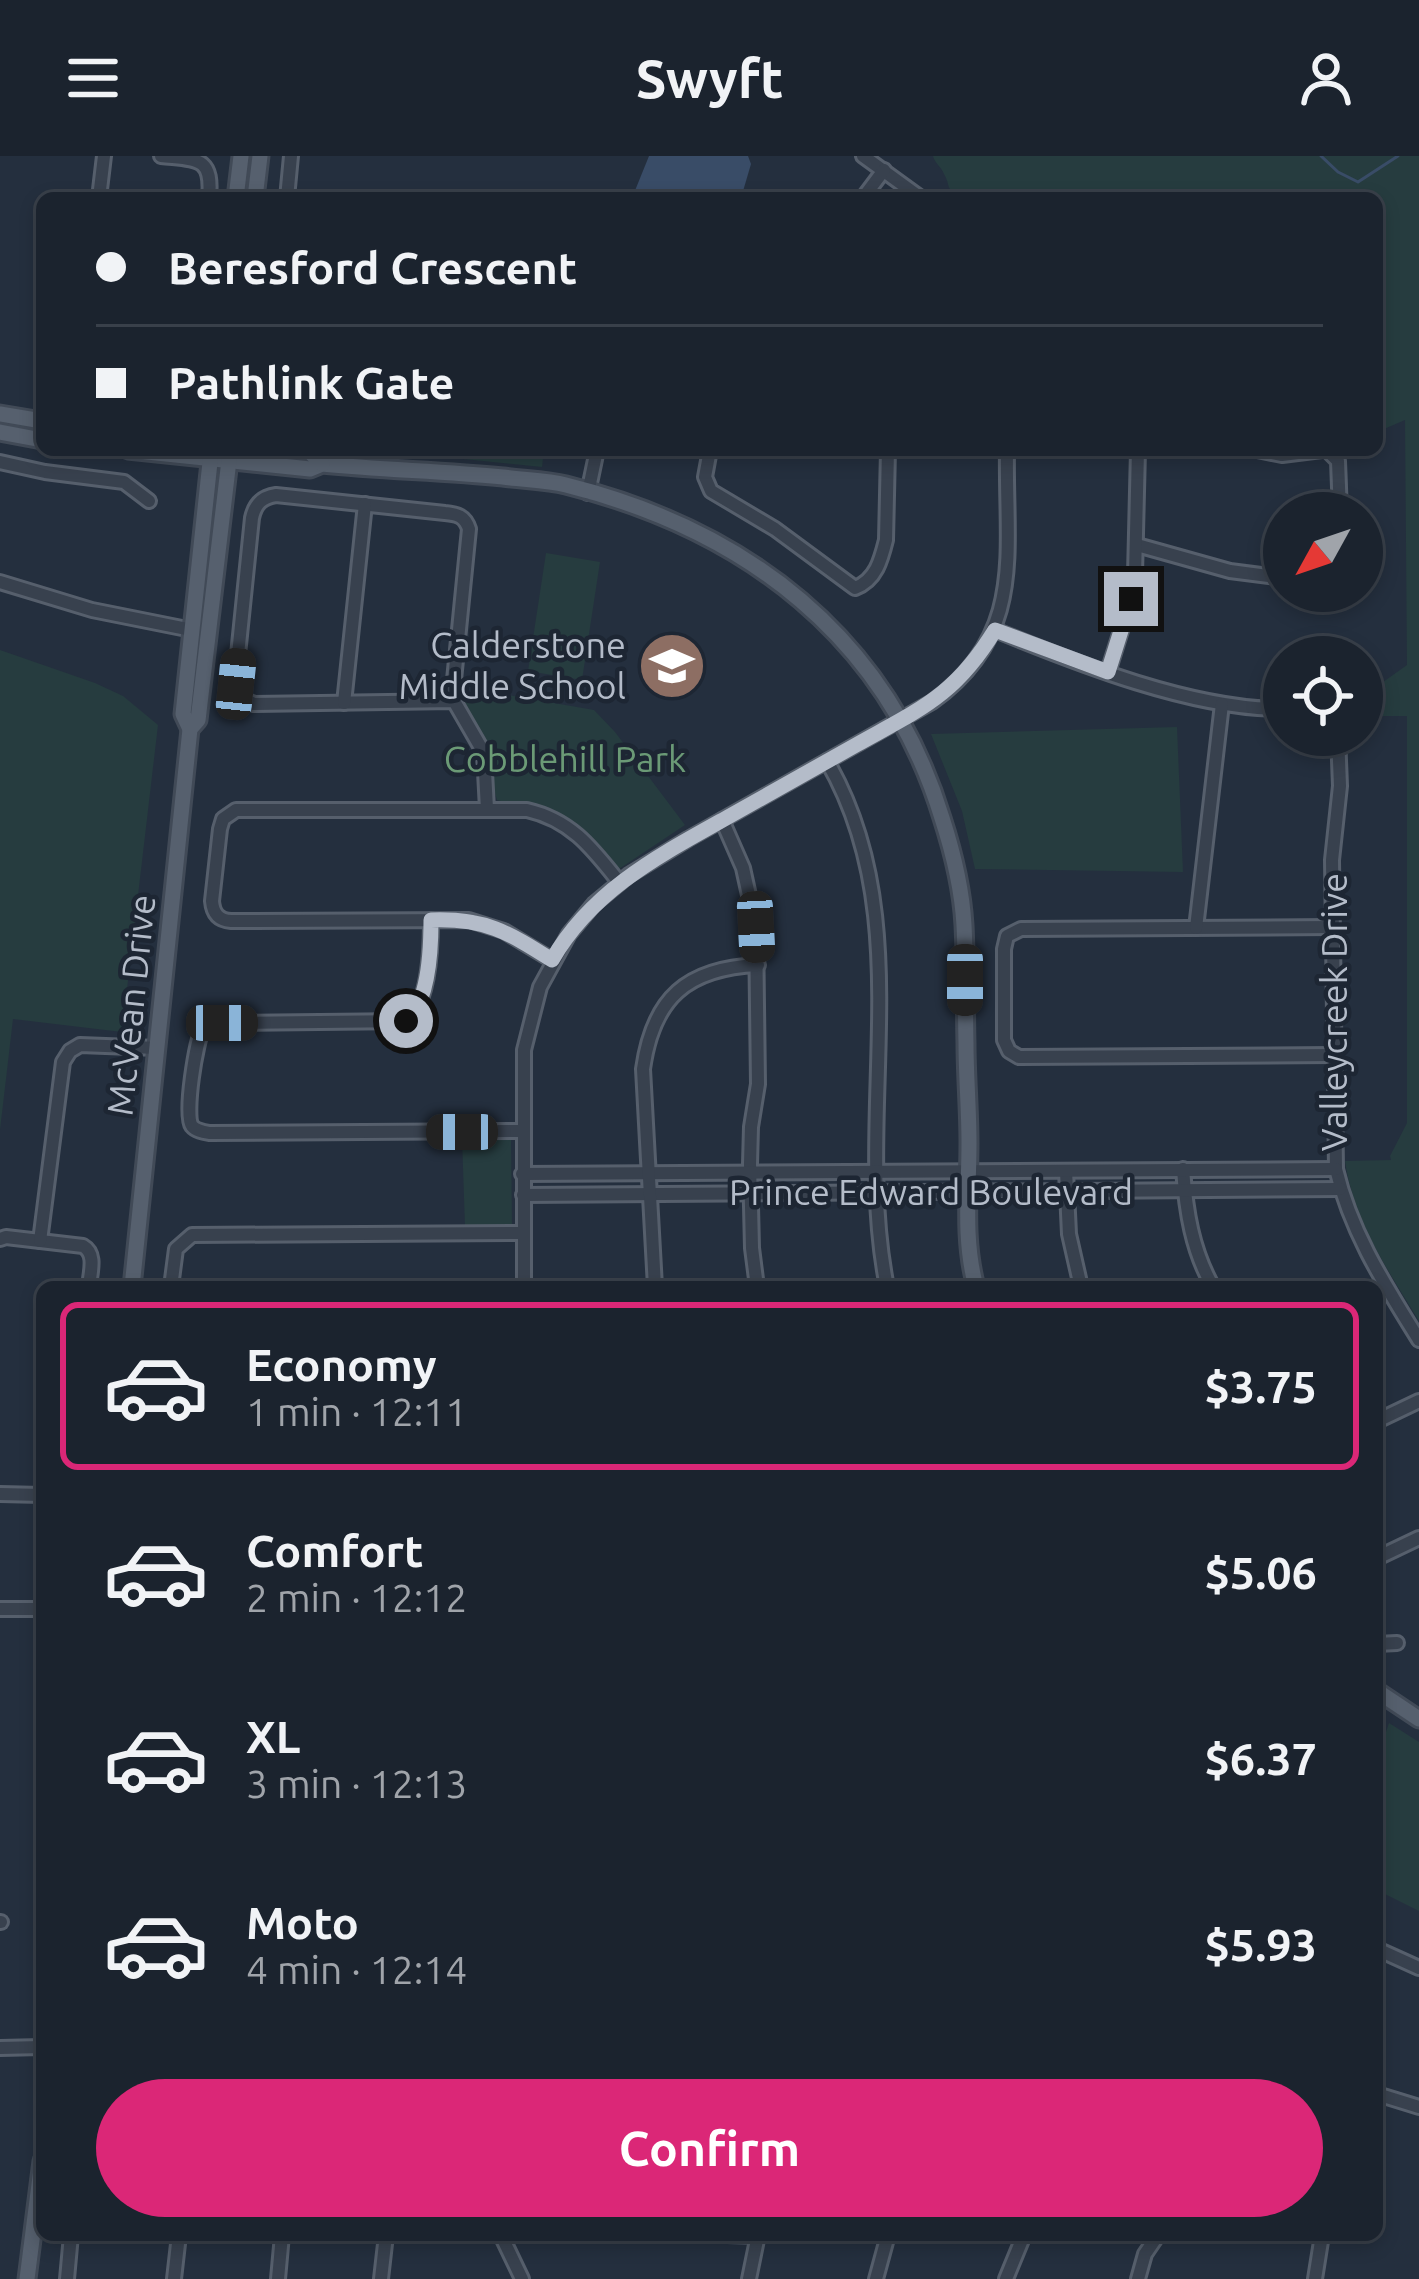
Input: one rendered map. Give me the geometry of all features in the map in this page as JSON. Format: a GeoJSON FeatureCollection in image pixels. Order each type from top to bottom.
{"type":"FeatureCollection","features":[{"type":"Feature","properties":{"kind":"main road"},"geometry":{"type":"LineString","coordinates":[[237,192],[241,156]]}},
{"type":"Feature","properties":{"kind":"main road"},"geometry":{"type":"LineString","coordinates":[[256,192],[260,156]]}},
{"type":"Feature","properties":{"kind":"main road"},"geometry":{"type":"LineString","coordinates":[[0,414],[36,420]]}},
{"type":"Feature","properties":{"kind":"main road"},"geometry":{"type":"LineString","coordinates":[[0,432],[36,439]]}},
{"type":"Feature","properties":{"kind":"main road","name":"McVean Drive"},"geometry":{"type":"LineString","coordinates":[[133,1281],[190,729],[183,714],[210,456]]}},
{"type":"Feature","properties":{"kind":"main road","name":"McVean Drive"},"geometry":{"type":"LineString","coordinates":[[190,729],[198,720],[230,456]]}},
{"type":"Feature","properties":{"kind":"main road"},"geometry":{"type":"LineString","coordinates":[[241,456],[310,469],[322,464],[540,481],[643,509],[721,544],[762,570],[798,597],[848,647],[871,676],[919,758],[936,799],[962,899],[969,1092],[967,1232],[975,1281]]}},
{"type":"Feature","properties":{"kind":"main road"},"geometry":{"type":"LineString","coordinates":[[314,456],[322,464]]}},
{"type":"Feature","properties":{"kind":"main road"},"geometry":{"type":"LineString","coordinates":[[1383,1695],[1419,1719]]}},
{"type":"Feature","properties":{"kind":"main road"},"geometry":{"type":"LineString","coordinates":[[27,2279],[36,2208]]}},
{"type":"Feature","properties":{"kind":"street"},"geometry":{"type":"LineString","coordinates":[[100,192],[104,156]]}},
{"type":"Feature","properties":{"kind":"street"},"geometry":{"type":"LineString","coordinates":[[161,156],[204,165],[211,175],[210,192]]}},
{"type":"Feature","properties":{"kind":"street"},"geometry":{"type":"LineString","coordinates":[[288,192],[291,156]]}},
{"type":"Feature","properties":{"kind":"street"},"geometry":{"type":"LineString","coordinates":[[863,156],[913,192]]}},
{"type":"Feature","properties":{"kind":"street"},"geometry":{"type":"LineString","coordinates":[[868,192],[884,170]]}},
{"type":"Feature","properties":{"kind":"street"},"geometry":{"type":"LineString","coordinates":[[588,493],[596,456]]}},
{"type":"Feature","properties":{"kind":"street"},"geometry":{"type":"LineString","coordinates":[[709,456],[705,477],[711,491],[775,529],[855,588],[872,577],[883,554],[888,456]]}},
{"type":"Feature","properties":{"kind":"street"},"geometry":{"type":"LineString","coordinates":[[524,1281],[526,1033],[552,960],[582,917],[619,882],[932,702],[971,667],[995,630],[1006,580],[1007,456]]}},
{"type":"Feature","properties":{"kind":"street"},"geometry":{"type":"LineString","coordinates":[[1108,672],[1131,599],[1138,456]]}},
{"type":"Feature","properties":{"kind":"street"},"geometry":{"type":"LineString","coordinates":[[1333,456],[1338,460],[1339,492]]}},
{"type":"Feature","properties":{"kind":"street"},"geometry":{"type":"LineString","coordinates":[[0,462],[124,482],[149,500]]}},
{"type":"Feature","properties":{"kind":"street"},"geometry":{"type":"LineString","coordinates":[[454,701],[245,702],[236,692],[255,508],[269,496],[457,514],[467,524],[454,701],[485,758],[487,808]]}},
{"type":"Feature","properties":{"kind":"street"},"geometry":{"type":"LineString","coordinates":[[344,703],[365,504]]}},
{"type":"Feature","properties":{"kind":"street"},"geometry":{"type":"LineString","coordinates":[[1137,545],[1263,575]]}},
{"type":"Feature","properties":{"kind":"street"},"geometry":{"type":"LineString","coordinates":[[0,582],[92,610],[192,630]]}},
{"type":"Feature","properties":{"kind":"street"},"geometry":{"type":"LineString","coordinates":[[995,630],[1108,672],[1222,704],[1263,707]]}},
{"type":"Feature","properties":{"kind":"street"},"geometry":{"type":"LineString","coordinates":[[1196,928],[1222,704]]}},
{"type":"Feature","properties":{"kind":"street","name":"Valleycreek Drive"},"geometry":{"type":"LineString","coordinates":[[1339,756],[1333,860],[1336,1169],[1361,1245],[1419,1340]]}},
{"type":"Feature","properties":{"kind":"street"},"geometry":{"type":"LineString","coordinates":[[827,761],[862,841],[876,913],[878,1192],[886,1281]]}},
{"type":"Feature","properties":{"kind":"street"},"geometry":{"type":"LineString","coordinates":[[552,960],[479,922],[221,919],[212,901],[223,819],[236,810],[527,810],[564,823],[587,842],[619,882]]}},
{"type":"Feature","properties":{"kind":"street"},"geometry":{"type":"LineString","coordinates":[[722,820],[749,888],[756,927],[758,1084],[750,1172],[756,1281]]}},
{"type":"Feature","properties":{"kind":"street"},"geometry":{"type":"LineString","coordinates":[[431,920],[430,957],[419,1006],[406,1021],[222,1023],[203,1028],[197,1041],[190,1124],[210,1133],[522,1131]]}},
{"type":"Feature","properties":{"kind":"street"},"geometry":{"type":"LineString","coordinates":[[1333,927],[1012,932],[1004,949],[1004,1040],[1014,1055],[1023,1058],[1334,1055]]}},
{"type":"Feature","properties":{"kind":"street"},"geometry":{"type":"LineString","coordinates":[[655,1281],[643,1069],[648,1044],[674,996],[695,977],[721,968],[758,965]]}},
{"type":"Feature","properties":{"kind":"street"},"geometry":{"type":"LineString","coordinates":[[40,1241],[63,1062],[80,1045],[157,1048]]}},
{"type":"Feature","properties":{"kind":"street"},"geometry":{"type":"LineString","coordinates":[[1183,1169],[1196,1250],[1210,1281]]}},
{"type":"Feature","properties":{"kind":"street","name":"Prince Edward Boulevard"},"geometry":{"type":"LineString","coordinates":[[522,1174],[1336,1169]]}},
{"type":"Feature","properties":{"kind":"street"},"geometry":{"type":"LineString","coordinates":[[1066,1171],[1069,1234],[1080,1281]]}},
{"type":"Feature","properties":{"kind":"street","name":"Prince Edward Boulevard"},"geometry":{"type":"LineString","coordinates":[[523,1195],[1340,1189]]}},
{"type":"Feature","properties":{"kind":"street"},"geometry":{"type":"LineString","coordinates":[[172,1281],[176,1249],[192,1235],[523,1233]]}},
{"type":"Feature","properties":{"kind":"street"},"geometry":{"type":"LineString","coordinates":[[0,1239],[83,1246],[92,1257],[90,1281]]}},
{"type":"Feature","properties":{"kind":"street"},"geometry":{"type":"LineString","coordinates":[[1383,1418],[1419,1401]]}},
{"type":"Feature","properties":{"kind":"street"},"geometry":{"type":"LineString","coordinates":[[0,1494],[36,1495]]}},
{"type":"Feature","properties":{"kind":"street"},"geometry":{"type":"LineString","coordinates":[[1383,1555],[1419,1538]]}},
{"type":"Feature","properties":{"kind":"street"},"geometry":{"type":"LineString","coordinates":[[0,1609],[36,1609]]}},
{"type":"Feature","properties":{"kind":"street"},"geometry":{"type":"LineString","coordinates":[[1383,1643],[1397,1643]]}},
{"type":"Feature","properties":{"kind":"street"},"geometry":{"type":"LineString","coordinates":[[1383,1952],[1419,1968]]}},
{"type":"Feature","properties":{"kind":"street"},"geometry":{"type":"LineString","coordinates":[[0,2048],[36,2047]]}},
{"type":"Feature","properties":{"kind":"street"},"geometry":{"type":"LineString","coordinates":[[1383,2096],[1419,2107]]}},
{"type":"Feature","properties":{"kind":"street"},"geometry":{"type":"LineString","coordinates":[[67,2279],[70,2241]]}},
{"type":"Feature","properties":{"kind":"street"},"geometry":{"type":"LineString","coordinates":[[174,2279],[178,2241]]}},
{"type":"Feature","properties":{"kind":"street"},"geometry":{"type":"LineString","coordinates":[[278,2279],[281,2241]]}},
{"type":"Feature","properties":{"kind":"street"},"geometry":{"type":"LineString","coordinates":[[382,2279],[385,2241]]}},
{"type":"Feature","properties":{"kind":"street"},"geometry":{"type":"LineString","coordinates":[[504,2241],[522,2279]]}},
{"type":"Feature","properties":{"kind":"street"},"geometry":{"type":"LineString","coordinates":[[749,2279],[757,2241]]}},
{"type":"Feature","properties":{"kind":"street"},"geometry":{"type":"LineString","coordinates":[[876,2279],[887,2241]]}},
{"type":"Feature","properties":{"kind":"street"},"geometry":{"type":"LineString","coordinates":[[1006,2279],[1022,2241]]}},
{"type":"Feature","properties":{"kind":"street"},"geometry":{"type":"LineString","coordinates":[[1138,2279],[1154,2241]]}},
{"type":"Feature","properties":{"kind":"street"},"geometry":{"type":"LineString","coordinates":[[1315,2279],[1321,2241]]}},
{"type":"Feature","properties":{"kind":"green space"},"geometry":{"type":"Polygon","coordinates":[[[933,156],[1419,156],[1419,1321],[1364,1225],[1345,1161],[1391,1160],[1407,1123],[1407,716],[1383,716],[1383,682],[1407,665],[1405,420],[1383,429],[1383,192],[953,192],[933,156]]]}},
{"type":"Feature","properties":{"kind":"green space"},"geometry":{"type":"Polygon","coordinates":[[[434,456],[543,456],[542,467],[434,456]]]}},
{"type":"Feature","properties":{"kind":"green space"},"geometry":{"type":"Polygon","coordinates":[[[546,553],[600,562],[582,680],[528,671],[546,553]]]}},
{"type":"Feature","properties":{"kind":"green space"},"geometry":{"type":"Polygon","coordinates":[[[0,650],[123,696],[158,725],[122,1032],[13,1019],[0,1130],[0,650]]]}},
{"type":"Feature","properties":{"kind":"green space","name":"Cobblehill Park"},"geometry":{"type":"Polygon","coordinates":[[[508,695],[594,710],[685,825],[619,869],[564,816],[497,800],[490,752],[463,700],[508,695]]]}},
{"type":"Feature","properties":{"kind":"green space"},"geometry":{"type":"Polygon","coordinates":[[[1177,727],[1183,872],[975,869],[962,811],[931,734],[1177,727]]]}},
{"type":"Feature","properties":{"kind":"green space"},"geometry":{"type":"Polygon","coordinates":[[[462,1138],[511,1140],[512,1225],[465,1227],[462,1138]]]}},
{"type":"Feature","properties":{"kind":"green space"},"geometry":{"type":"Polygon","coordinates":[[[1389,1723],[1419,1742],[1419,1911],[1383,1893],[1383,1741],[1389,1723]]]}},
{"type":"Feature","properties":{"kind":"water"},"geometry":{"type":"Polygon","coordinates":[[[649,156],[748,156],[751,164],[743,192],[634,192],[649,156]]]}},
{"type":"Feature","properties":{"kind":"waterway"},"geometry":{"type":"LineString","coordinates":[[1321,156],[1358,182],[1398,156]]}},
{"type":"Feature","properties":{"kind":"place","name":"Calderstone Middle School"},"geometry":{"type":"Point","coordinates":[672,666]}},
{"type":"Feature","properties":{"kind":"route"},"geometry":{"type":"LineString","coordinates":[[406,1021],[419,1006],[430,957],[431,920],[479,922],[552,960],[582,917],[619,882],[932,702],[971,667],[995,630],[1108,672],[1131,599]]}}]}
